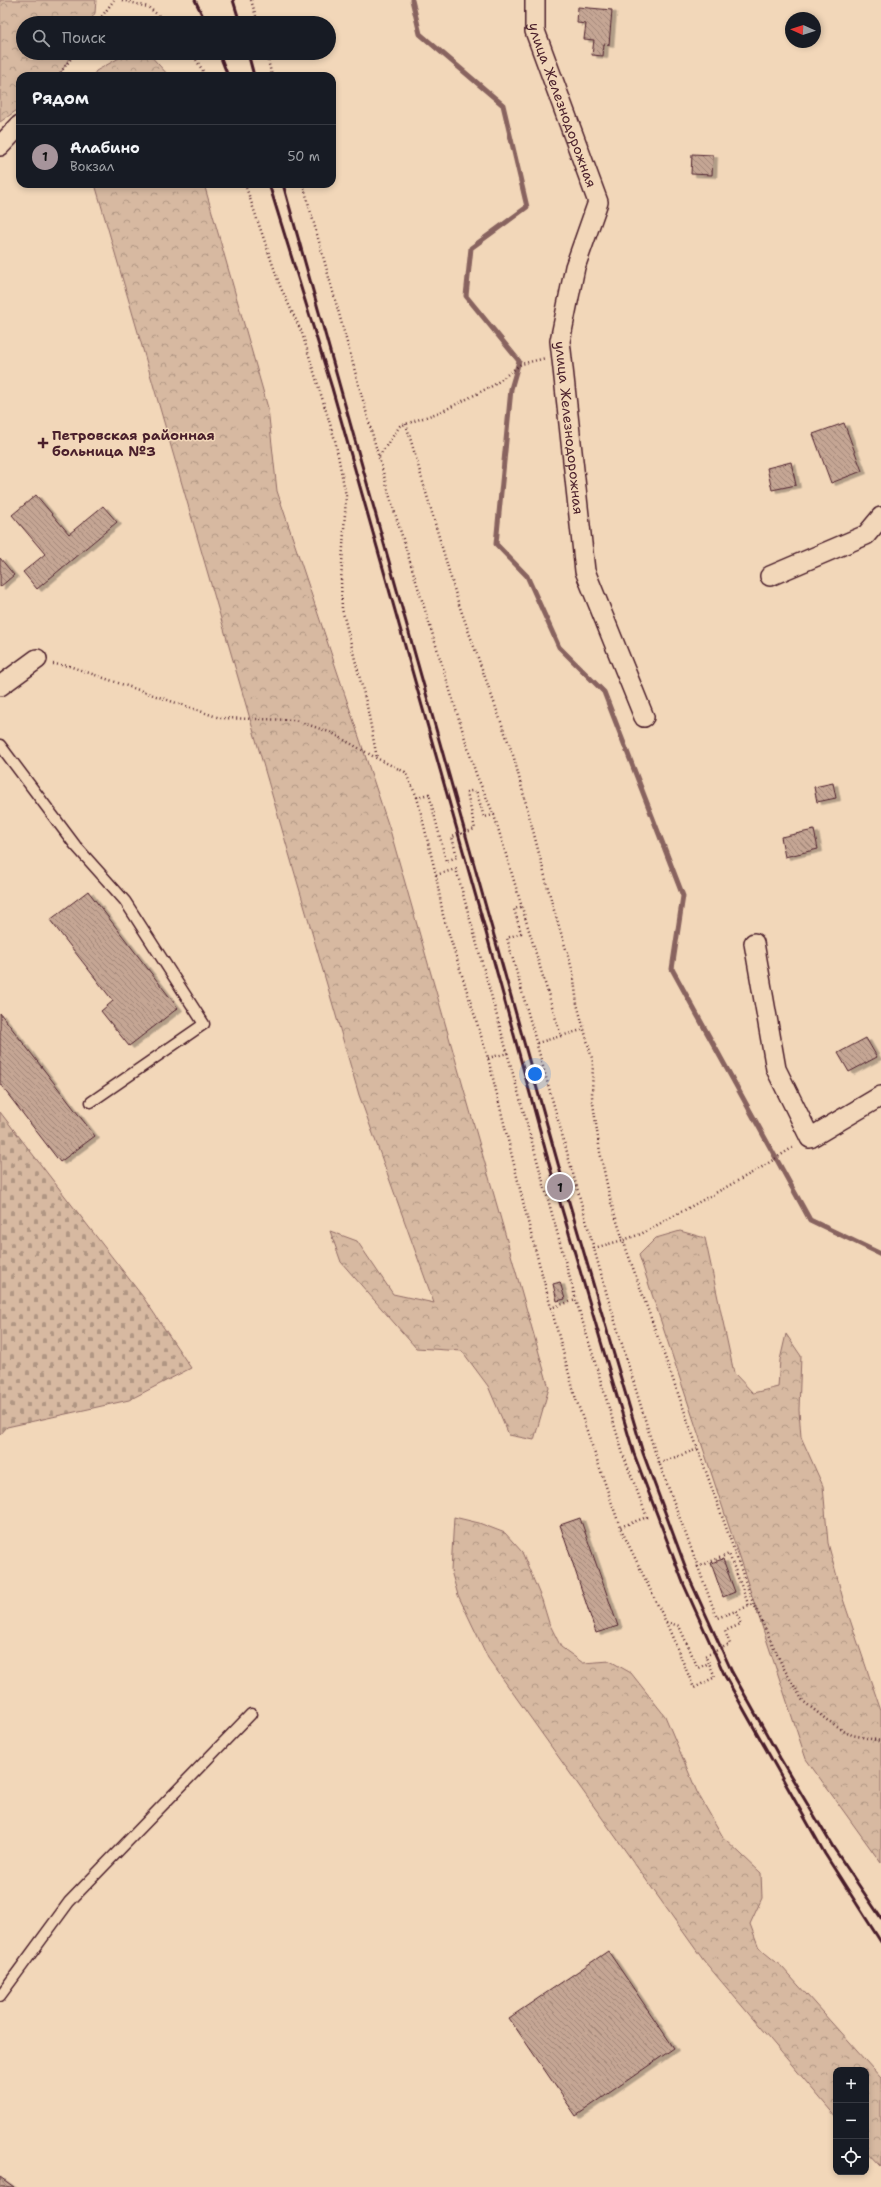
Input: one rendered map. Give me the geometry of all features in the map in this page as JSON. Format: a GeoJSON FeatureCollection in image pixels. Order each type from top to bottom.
{"type":"FeatureCollection","features":[{"type":"Feature","properties":{"kind":"street","name":"улица Железнодорожная"},"geometry":{"type":"LineString","coordinates":[[535,0],[535,31],[598,202],[575,267],[560,341],[585,571],[644,717]]}},
{"type":"Feature","properties":{"kind":"street"},"geometry":{"type":"LineString","coordinates":[[0,146],[16,129]]}},
{"type":"Feature","properties":{"kind":"street"},"geometry":{"type":"LineString","coordinates":[[770,576],[866,535],[881,516]]}},
{"type":"Feature","properties":{"kind":"street"},"geometry":{"type":"LineString","coordinates":[[0,686],[37,659]]}},
{"type":"Feature","properties":{"kind":"street"},"geometry":{"type":"LineString","coordinates":[[754,942],[776,1068],[810,1138],[881,1096]]}},
{"type":"Feature","properties":{"kind":"lane"},"geometry":{"type":"LineString","coordinates":[[0,745],[75,845],[125,901],[204,1024],[91,1102]]}},
{"type":"Feature","properties":{"kind":"lane"},"geometry":{"type":"LineString","coordinates":[[0,1996],[69,1902],[251,1714]]}},
{"type":"Feature","properties":{"kind":"path"},"geometry":{"type":"LineString","coordinates":[[102,16],[114,0]]}},
{"type":"Feature","properties":{"kind":"path"},"geometry":{"type":"LineString","coordinates":[[122,0],[148,7],[159,16]]}},
{"type":"Feature","properties":{"kind":"path"},"geometry":{"type":"LineString","coordinates":[[251,0],[256,16]]}},
{"type":"Feature","properties":{"kind":"path"},"geometry":{"type":"LineString","coordinates":[[61,72],[70,60]]}},
{"type":"Feature","properties":{"kind":"path"},"geometry":{"type":"LineString","coordinates":[[196,60],[204,72]]}},
{"type":"Feature","properties":{"kind":"path"},"geometry":{"type":"LineString","coordinates":[[268,60],[271,72]]}},
{"type":"Feature","properties":{"kind":"path"},"geometry":{"type":"LineString","coordinates":[[246,188],[280,286],[302,333],[335,440],[346,496],[341,581],[342,609],[368,706],[378,759]]}},
{"type":"Feature","properties":{"kind":"path"},"geometry":{"type":"LineString","coordinates":[[303,188],[379,457],[476,774],[494,815],[561,1036]]}},
{"type":"Feature","properties":{"kind":"path"},"geometry":{"type":"LineString","coordinates":[[379,457],[400,426],[443,411],[494,384],[522,364]]}},
{"type":"Feature","properties":{"kind":"path"},"geometry":{"type":"LineString","coordinates":[[406,424],[458,602],[514,758],[546,885],[572,972],[577,1004],[593,1062],[592,1096],[600,1152],[611,1203],[698,1449],[754,1604],[783,1667],[802,1701],[827,1720],[852,1735],[881,1741]]}},
{"type":"Feature","properties":{"kind":"path"},"geometry":{"type":"LineString","coordinates":[[37,659],[69,666],[220,718],[295,720],[332,733],[378,759],[405,772],[417,797],[436,875],[443,915],[488,1058],[550,1308],[575,1396],[620,1527],[666,1622],[694,1688],[715,1677],[705,1656],[730,1644],[726,1631],[741,1624],[736,1611]]}},
{"type":"Feature","properties":{"kind":"path"},"geometry":{"type":"LineString","coordinates":[[417,797],[429,794],[446,860],[457,857],[452,837],[475,829],[467,792],[476,790],[484,817],[494,815]]}},
{"type":"Feature","properties":{"kind":"path"},"geometry":{"type":"LineString","coordinates":[[436,875],[456,869],[576,1300],[624,1458],[647,1517],[620,1527]]}},
{"type":"Feature","properties":{"kind":"path"},"geometry":{"type":"LineString","coordinates":[[521,907],[514,909],[521,933],[507,938],[594,1248],[659,1463],[717,1618],[754,1604]]}},
{"type":"Feature","properties":{"kind":"path"},"geometry":{"type":"LineString","coordinates":[[537,1043],[585,1029]]}},
{"type":"Feature","properties":{"kind":"path"},"geometry":{"type":"LineString","coordinates":[[488,1058],[508,1053]]}},
{"type":"Feature","properties":{"kind":"path"},"geometry":{"type":"LineString","coordinates":[[594,1248],[642,1234],[759,1169],[789,1149]]}},
{"type":"Feature","properties":{"kind":"path"},"geometry":{"type":"LineString","coordinates":[[550,1308],[576,1300]]}},
{"type":"Feature","properties":{"kind":"path"},"geometry":{"type":"LineString","coordinates":[[659,1463],[698,1449]]}},
{"type":"Feature","properties":{"kind":"path"},"geometry":{"type":"LineString","coordinates":[[697,1567],[729,1554],[749,1606]]}},
{"type":"Feature","properties":{"kind":"path"},"geometry":{"type":"LineString","coordinates":[[666,1622],[679,1626],[698,1668],[709,1663]]}},
{"type":"Feature","properties":{"kind":"green space"},"geometry":{"type":"Polygon","coordinates":[[[0,0],[96,0],[95,13],[93,16],[16,16],[16,60],[68,60],[61,72],[16,72],[16,111],[0,122],[0,0]]]}},
{"type":"Feature","properties":{"kind":"green space"},"geometry":{"type":"Polygon","coordinates":[[[116,60],[154,60],[165,72],[95,72],[116,60]]]}},
{"type":"Feature","properties":{"kind":"green space"},"geometry":{"type":"Polygon","coordinates":[[[96,188],[205,188],[268,408],[277,491],[390,830],[549,1388],[534,1440],[509,1435],[488,1386],[462,1351],[416,1348],[341,1262],[330,1231],[357,1241],[393,1294],[434,1303],[359,1095],[96,188]]]}},
{"type":"Feature","properties":{"kind":"green space"},"geometry":{"type":"Polygon","coordinates":[[[0,1112],[143,1297],[191,1368],[129,1400],[7,1427],[0,1435],[0,1112]]]}},
{"type":"Feature","properties":{"kind":"green space"},"geometry":{"type":"Polygon","coordinates":[[[680,1231],[705,1238],[734,1373],[753,1393],[778,1387],[780,1360],[786,1334],[801,1356],[799,1410],[801,1437],[823,1486],[828,1543],[843,1599],[881,1711],[881,1863],[806,1759],[639,1255],[656,1238],[680,1231]]]}},
{"type":"Feature","properties":{"kind":"green space"},"geometry":{"type":"Polygon","coordinates":[[[454,1517],[479,1523],[505,1533],[522,1552],[542,1600],[549,1623],[561,1647],[583,1663],[610,1661],[631,1673],[665,1716],[697,1792],[723,1837],[761,1873],[762,1898],[750,1924],[759,1948],[782,1967],[881,2078],[881,2166],[869,2153],[869,2067],[833,2067],[833,2113],[704,1961],[488,1658],[458,1595],[451,1571],[454,1517]]]}},
{"type":"Feature","properties":{"kind":"building"},"geometry":{"type":"Polygon","coordinates":[[[578,7],[612,10],[609,45],[604,44],[603,56],[592,55],[594,40],[584,39],[586,24],[577,23],[578,7]]]}},
{"type":"Feature","properties":{"kind":"building"},"geometry":{"type":"Polygon","coordinates":[[[692,154],[713,155],[712,175],[691,174],[692,154]]]}},
{"type":"Feature","properties":{"kind":"building"},"geometry":{"type":"Polygon","coordinates":[[[844,423],[862,471],[831,483],[813,434],[844,423]]]}},
{"type":"Feature","properties":{"kind":"building"},"geometry":{"type":"Polygon","coordinates":[[[791,462],[796,485],[772,490],[767,468],[791,462]]]}},
{"type":"Feature","properties":{"kind":"building"},"geometry":{"type":"Polygon","coordinates":[[[36,495],[69,534],[103,506],[117,522],[37,589],[23,572],[45,554],[12,515],[36,495]]]}},
{"type":"Feature","properties":{"kind":"building"},"geometry":{"type":"Polygon","coordinates":[[[0,558],[14,575],[0,587],[0,558]]]}},
{"type":"Feature","properties":{"kind":"building"},"geometry":{"type":"Polygon","coordinates":[[[833,783],[836,798],[817,802],[814,787],[833,783]]]}},
{"type":"Feature","properties":{"kind":"building"},"geometry":{"type":"Polygon","coordinates":[[[814,830],[818,849],[785,857],[781,837],[814,830]]]}},
{"type":"Feature","properties":{"kind":"building"},"geometry":{"type":"Polygon","coordinates":[[[88,891],[178,1008],[129,1046],[101,1011],[113,1001],[50,920],[88,891]]]}},
{"type":"Feature","properties":{"kind":"building"},"geometry":{"type":"Polygon","coordinates":[[[0,1013],[95,1136],[60,1162],[0,1084],[0,1013]]]}},
{"type":"Feature","properties":{"kind":"building"},"geometry":{"type":"Polygon","coordinates":[[[866,1038],[877,1057],[849,1072],[838,1053],[866,1038]]]}},
{"type":"Feature","properties":{"kind":"building"},"geometry":{"type":"Polygon","coordinates":[[[560,1282],[565,1299],[557,1301],[553,1284],[560,1282]]]}},
{"type":"Feature","properties":{"kind":"building"},"geometry":{"type":"Polygon","coordinates":[[[580,1518],[618,1626],[596,1633],[560,1525],[580,1518]]]}},
{"type":"Feature","properties":{"kind":"building"},"geometry":{"type":"Polygon","coordinates":[[[723,1559],[735,1592],[723,1597],[711,1563],[723,1559]]]}},
{"type":"Feature","properties":{"kind":"building"},"geometry":{"type":"Polygon","coordinates":[[[608,1951],[674,2048],[576,2116],[509,2018],[608,1951]]]}},
{"type":"Feature","properties":{"kind":"building"},"geometry":{"type":"Polygon","coordinates":[[[0,2177],[14,2187],[0,2187],[0,2177]]]}},
{"type":"Feature","properties":{"kind":"waterway"},"geometry":{"type":"LineString","coordinates":[[412,0],[420,34],[503,105],[527,207],[471,248],[466,296],[519,361],[511,389],[496,544],[527,576],[559,647],[604,692],[683,896],[672,969],[810,1220],[881,1254]]}},
{"type":"Feature","properties":{"kind":"railway"},"geometry":{"type":"LineString","coordinates":[[195,0],[203,16]]}},
{"type":"Feature","properties":{"kind":"railway"},"geometry":{"type":"LineString","coordinates":[[233,0],[238,16]]}},
{"type":"Feature","properties":{"kind":"railway"},"geometry":{"type":"LineString","coordinates":[[222,60],[226,72]]}},
{"type":"Feature","properties":{"kind":"railway"},"geometry":{"type":"LineString","coordinates":[[250,60],[253,72]]}},
{"type":"Feature","properties":{"kind":"railway"},"geometry":{"type":"LineString","coordinates":[[270,188],[332,388],[484,925],[556,1189],[634,1454],[684,1585],[725,1676],[825,1854],[881,1942]]}},
{"type":"Feature","properties":{"kind":"railway"},"geometry":{"type":"LineString","coordinates":[[284,188],[564,1185],[643,1453],[691,1582],[732,1672],[780,1758],[833,1847],[881,1918]]}},
{"type":"Feature","properties":{"kind":"place","name":"Петровская районная больница №3"},"geometry":{"type":"Point","coordinates":[43,443]}},
{"type":"Feature","properties":{"kind":"place","name":"Алабино"},"geometry":{"type":"Point","coordinates":[560,1187]}}]}
